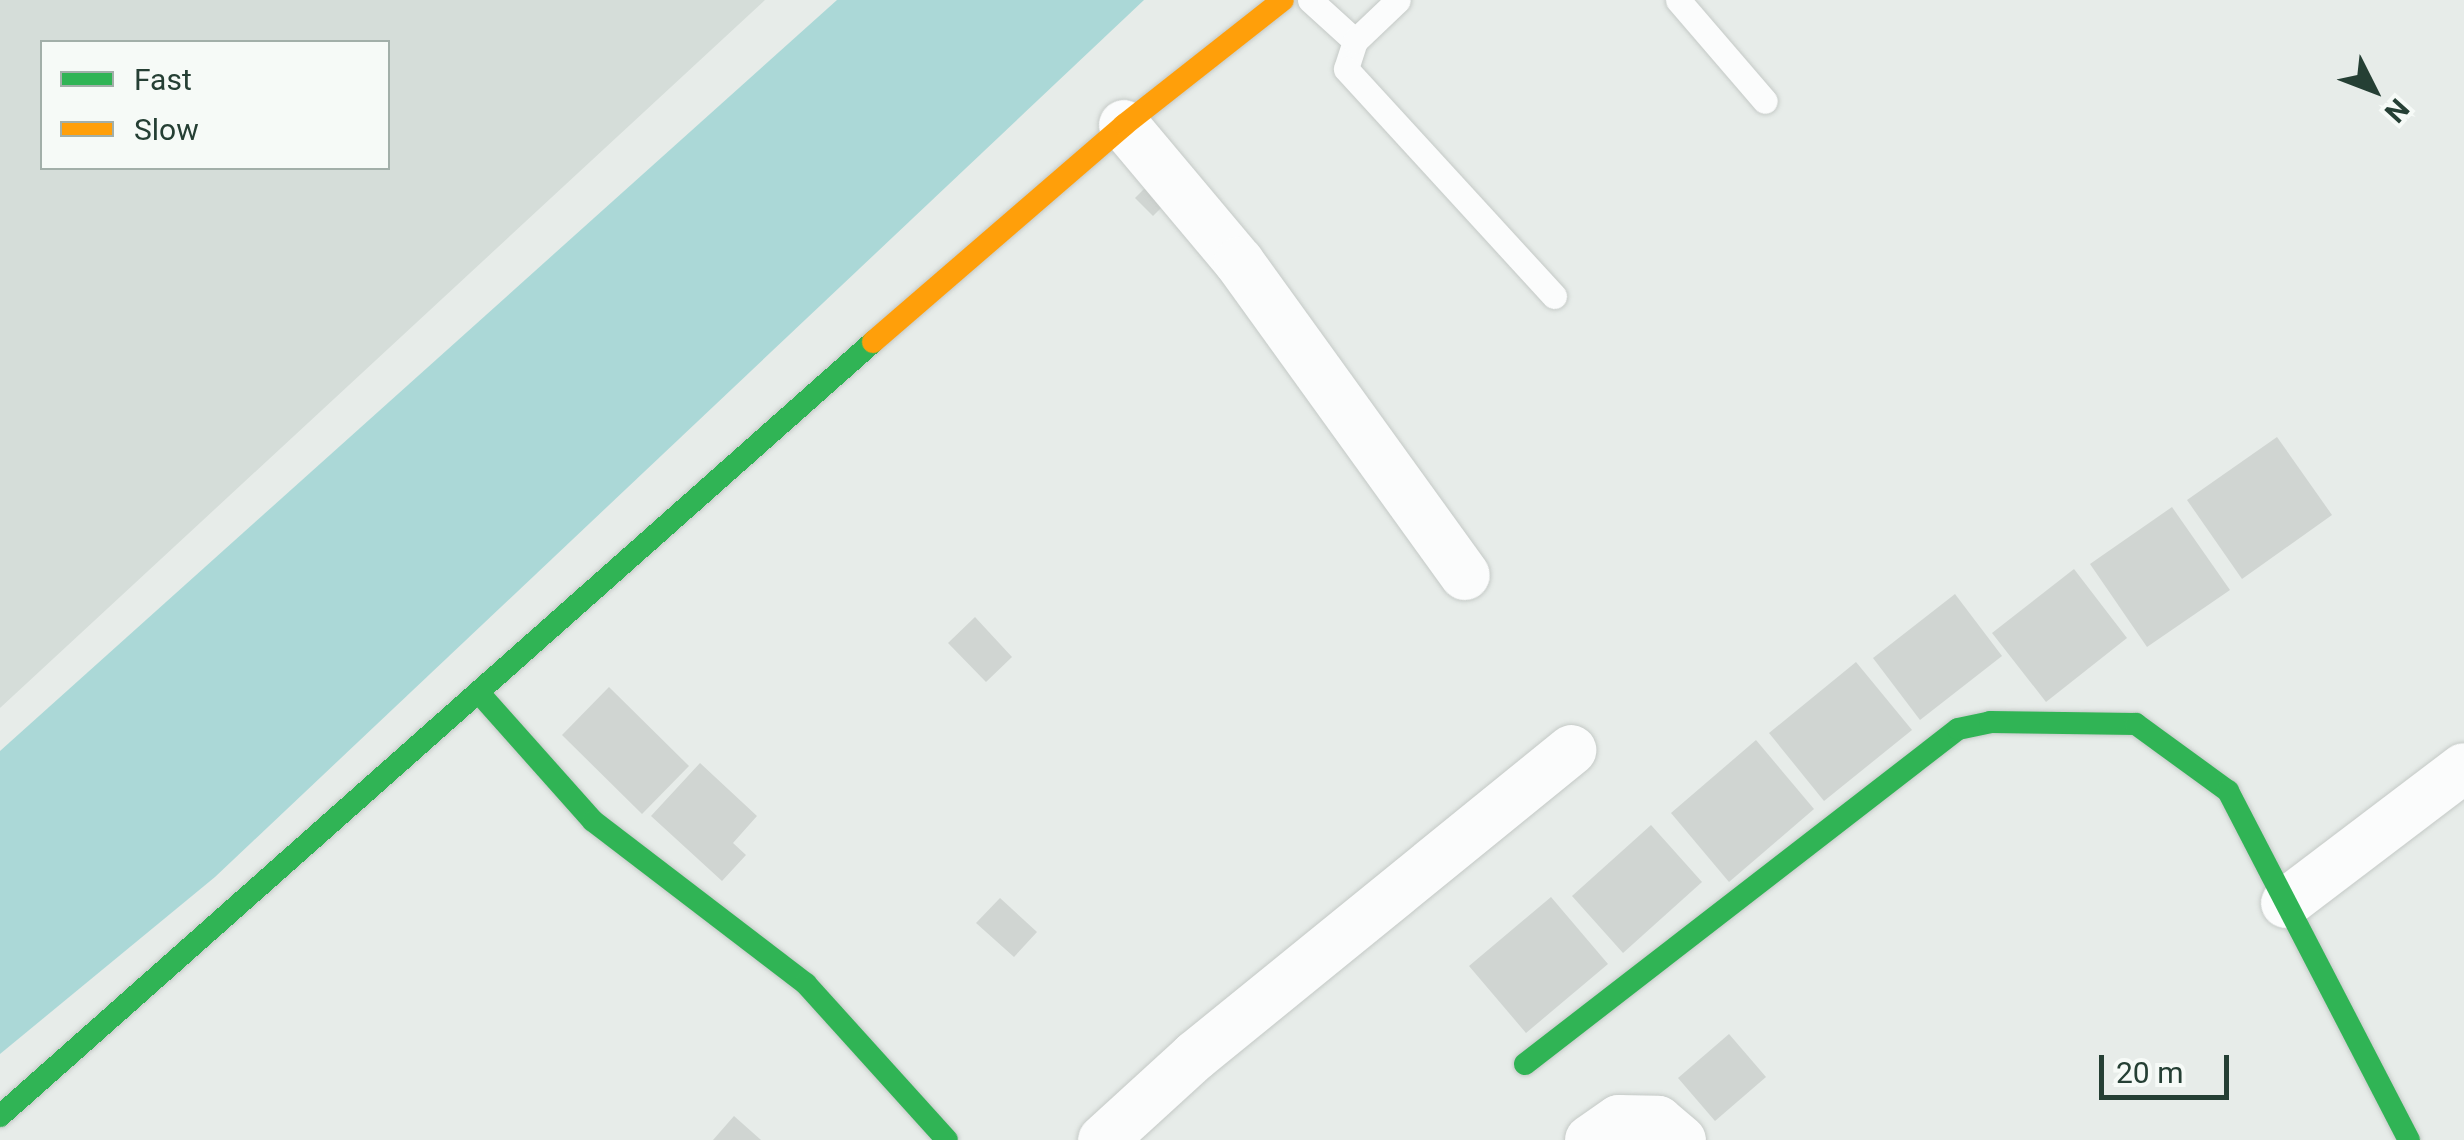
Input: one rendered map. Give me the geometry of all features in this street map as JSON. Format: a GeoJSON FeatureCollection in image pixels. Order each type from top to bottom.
{"type":"FeatureCollection","features":[{"type":"Feature","properties":{"kind":"street"},"geometry":{"type":"LineString","coordinates":[[0,1116],[1124,125],[1283,0]]}},
{"type":"Feature","properties":{"kind":"street"},"geometry":{"type":"LineString","coordinates":[[1124,125],[1239,262],[1465,575]]}},
{"type":"Feature","properties":{"kind":"street"},"geometry":{"type":"LineString","coordinates":[[479,693],[593,821],[806,984],[947,1140]]}},
{"type":"Feature","properties":{"kind":"street"},"geometry":{"type":"LineString","coordinates":[[1525,1064],[1958,729],[1990,722],[2136,724],[2188,755],[2228,791],[2410,1140]]}},
{"type":"Feature","properties":{"kind":"street"},"geometry":{"type":"LineString","coordinates":[[1104,1140],[1195,1056],[1571,750]]}},
{"type":"Feature","properties":{"kind":"street"},"geometry":{"type":"LineString","coordinates":[[2286,902],[2464,768]]}},
{"type":"Feature","properties":{"kind":"street"},"geometry":{"type":"LineString","coordinates":[[1590,1140],[1619,1120],[1658,1121],[1681,1140]]}},
{"type":"Feature","properties":{"kind":"lane"},"geometry":{"type":"LineString","coordinates":[[1310,0],[1355,42]]}},
{"type":"Feature","properties":{"kind":"lane"},"geometry":{"type":"LineString","coordinates":[[1398,0],[1355,42],[1346,70],[1554,296]]}},
{"type":"Feature","properties":{"kind":"lane"},"geometry":{"type":"LineString","coordinates":[[1678,0],[1765,102]]}},
{"type":"Feature","properties":{"kind":"shaded area"},"geometry":{"type":"Polygon","coordinates":[[[0,0],[765,0],[0,708],[0,0]]]}},
{"type":"Feature","properties":{"kind":"water"},"geometry":{"type":"Polygon","coordinates":[[[837,0],[1144,0],[215,877],[0,1054],[0,751],[837,0]]]}},
{"type":"Feature","properties":{"kind":"building"},"geometry":{"type":"Polygon","coordinates":[[[1151,182],[1169,200],[1153,216],[1135,198],[1151,182]]]}},
{"type":"Feature","properties":{"kind":"building"},"geometry":{"type":"Polygon","coordinates":[[[2277,437],[2332,515],[2242,579],[2187,500],[2277,437]]]}},
{"type":"Feature","properties":{"kind":"building"},"geometry":{"type":"Polygon","coordinates":[[[2172,507],[2230,590],[2147,647],[2090,564],[2172,507]]]}},
{"type":"Feature","properties":{"kind":"building"},"geometry":{"type":"Polygon","coordinates":[[[2074,569],[2127,638],[2046,702],[1992,633],[2074,569]]]}},
{"type":"Feature","properties":{"kind":"building"},"geometry":{"type":"Polygon","coordinates":[[[1955,594],[2002,656],[1920,720],[1873,658],[1955,594]]]}},
{"type":"Feature","properties":{"kind":"building"},"geometry":{"type":"Polygon","coordinates":[[[975,617],[1012,657],[986,682],[948,643],[975,617]]]}},
{"type":"Feature","properties":{"kind":"building"},"geometry":{"type":"Polygon","coordinates":[[[1856,662],[1912,730],[1824,801],[1769,733],[1856,662]]]}},
{"type":"Feature","properties":{"kind":"building"},"geometry":{"type":"Polygon","coordinates":[[[609,687],[689,766],[642,814],[562,735],[609,687]]]}},
{"type":"Feature","properties":{"kind":"building"},"geometry":{"type":"Polygon","coordinates":[[[1756,740],[1814,809],[1729,882],[1671,813],[1756,740]]]}},
{"type":"Feature","properties":{"kind":"building"},"geometry":{"type":"Polygon","coordinates":[[[700,763],[757,816],[733,843],[746,855],[722,881],[651,816],[700,763]]]}},
{"type":"Feature","properties":{"kind":"building"},"geometry":{"type":"Polygon","coordinates":[[[1651,825],[1702,882],[1623,953],[1572,896],[1651,825]]]}},
{"type":"Feature","properties":{"kind":"building"},"geometry":{"type":"Polygon","coordinates":[[[1551,897],[1608,964],[1526,1033],[1469,966],[1551,897]]]}},
{"type":"Feature","properties":{"kind":"building"},"geometry":{"type":"Polygon","coordinates":[[[1000,898],[1037,932],[1014,957],[976,923],[1000,898]]]}},
{"type":"Feature","properties":{"kind":"building"},"geometry":{"type":"Polygon","coordinates":[[[1729,1034],[1766,1077],[1715,1121],[1678,1078],[1729,1034]]]}},
{"type":"Feature","properties":{"kind":"building"},"geometry":{"type":"Polygon","coordinates":[[[734,1116],[761,1140],[713,1140],[734,1116]]]}},
{"type":"Feature","properties":{"kind":"traffic: fast"},"geometry":{"type":"LineString","coordinates":[[0,1116],[873,342]]}},
{"type":"Feature","properties":{"kind":"traffic: fast"},"geometry":{"type":"LineString","coordinates":[[479,693],[593,821],[806,984],[947,1140]]}},
{"type":"Feature","properties":{"kind":"traffic: fast"},"geometry":{"type":"LineString","coordinates":[[1525,1064],[1958,729],[1990,722],[2136,724],[2228,791],[2409,1140]]}},
{"type":"Feature","properties":{"kind":"traffic: slow"},"geometry":{"type":"LineString","coordinates":[[873,342],[1124,125],[1283,0]]}}]}
